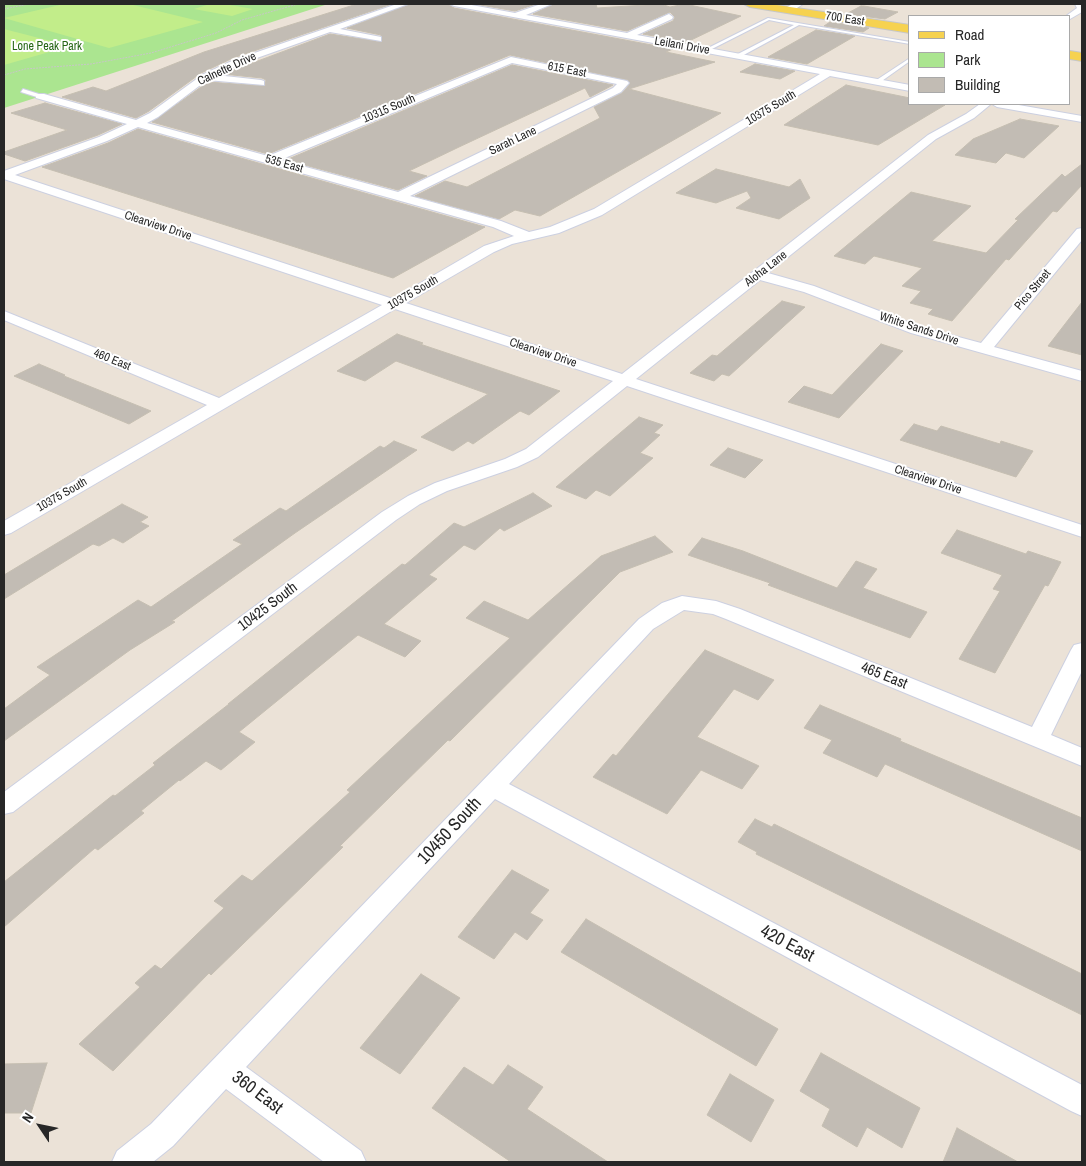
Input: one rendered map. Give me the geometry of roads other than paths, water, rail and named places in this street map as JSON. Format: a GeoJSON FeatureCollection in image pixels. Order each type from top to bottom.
{"type":"FeatureCollection","features":[{"type":"Feature","properties":{"kind":"main road","name":"700 East"},"geometry":{"type":"LineString","coordinates":[[750,4],[908,30]]}},
{"type":"Feature","properties":{"kind":"street","name":"Calnette Drive"},"geometry":{"type":"LineString","coordinates":[[4,175],[104,139],[138,123],[154,115],[205,77],[264,52],[404,4]]}},
{"type":"Feature","properties":{"kind":"street","name":"Leilani Drive"},"geometry":{"type":"LineString","coordinates":[[454,4],[908,88]]}},
{"type":"Feature","properties":{"kind":"street"},"geometry":{"type":"LineString","coordinates":[[518,15],[548,4]]}},
{"type":"Feature","properties":{"kind":"street"},"geometry":{"type":"LineString","coordinates":[[788,10],[799,4]]}},
{"type":"Feature","properties":{"kind":"street"},"geometry":{"type":"LineString","coordinates":[[1071,16],[1082,6],[1079,4]]}},
{"type":"Feature","properties":{"kind":"street"},"geometry":{"type":"LineString","coordinates":[[628,36],[669,17]]}},
{"type":"Feature","properties":{"kind":"street"},"geometry":{"type":"LineString","coordinates":[[329,29],[378,39]]}},
{"type":"Feature","properties":{"kind":"street","name":"615 East"},"geometry":{"type":"LineString","coordinates":[[511,60],[624,83]]}},
{"type":"Feature","properties":{"kind":"street","name":"10315 South"},"geometry":{"type":"LineString","coordinates":[[269,160],[511,60]]}},
{"type":"Feature","properties":{"kind":"street","name":"10375 South"},"geometry":{"type":"LineString","coordinates":[[4,529],[489,249],[508,241],[562,227],[598,212],[829,73]]}},
{"type":"Feature","properties":{"kind":"street"},"geometry":{"type":"LineString","coordinates":[[205,77],[261,83]]}},
{"type":"Feature","properties":{"kind":"street","name":"Sarah Lane"},"geometry":{"type":"LineString","coordinates":[[400,196],[617,90],[624,83]]}},
{"type":"Feature","properties":{"kind":"street","name":"535 East"},"geometry":{"type":"LineString","coordinates":[[40,96],[400,196],[497,224],[527,236]]}},
{"type":"Feature","properties":{"kind":"street","name":"Aloha Lane"},"geometry":{"type":"LineString","coordinates":[[549,440],[932,137],[970,116],[985,105]]}},
{"type":"Feature","properties":{"kind":"street"},"geometry":{"type":"LineString","coordinates":[[1002,105],[1082,120]]}},
{"type":"Feature","properties":{"kind":"street","name":"Clearview Drive"},"geometry":{"type":"LineString","coordinates":[[4,175],[1082,531]]}},
{"type":"Feature","properties":{"kind":"street","name":"Pico Street"},"geometry":{"type":"LineString","coordinates":[[984,349],[1082,232]]}},
{"type":"Feature","properties":{"kind":"street","name":"White Sands Drive"},"geometry":{"type":"LineString","coordinates":[[758,274],[817,291],[916,330],[1082,376]]}},
{"type":"Feature","properties":{"kind":"street","name":"460 East"},"geometry":{"type":"LineString","coordinates":[[4,315],[220,404]]}},
{"type":"Feature","properties":{"kind":"street","name":"10425 South"},"geometry":{"type":"LineString","coordinates":[[4,805],[389,516],[414,500],[441,487],[511,463],[532,453],[549,440]]}},
{"type":"Feature","properties":{"kind":"street","name":"465 East"},"geometry":{"type":"LineString","coordinates":[[682,603],[716,608],[733,614],[1082,757]]}},
{"type":"Feature","properties":{"kind":"street","name":"10450 South"},"geometry":{"type":"LineString","coordinates":[[224,1069],[646,624],[669,608],[682,603]]}},
{"type":"Feature","properties":{"kind":"street"},"geometry":{"type":"LineString","coordinates":[[1037,738],[1082,650]]}},
{"type":"Feature","properties":{"kind":"street","name":"420 East"},"geometry":{"type":"LineString","coordinates":[[492,786],[1082,1101]]}},
{"type":"Feature","properties":{"kind":"street","name":"360 East"},"geometry":{"type":"LineString","coordinates":[[128,1162],[162,1135],[224,1069],[350,1162]]}},
{"type":"Feature","properties":{"kind":"lane"},"geometry":{"type":"LineString","coordinates":[[706,50],[768,19],[908,43]]}},
{"type":"Feature","properties":{"kind":"lane"},"geometry":{"type":"LineString","coordinates":[[738,56],[798,24]]}},
{"type":"Feature","properties":{"kind":"lane"},"geometry":{"type":"LineString","coordinates":[[877,82],[908,61]]}},
{"type":"Feature","properties":{"kind":"lane"},"geometry":{"type":"LineString","coordinates":[[23,91],[40,96]]}},
{"type":"Feature","properties":{"kind":"park label","name":"Lone Peak Park"},"geometry":{"type":"Point","coordinates":[47,47]}}]}
